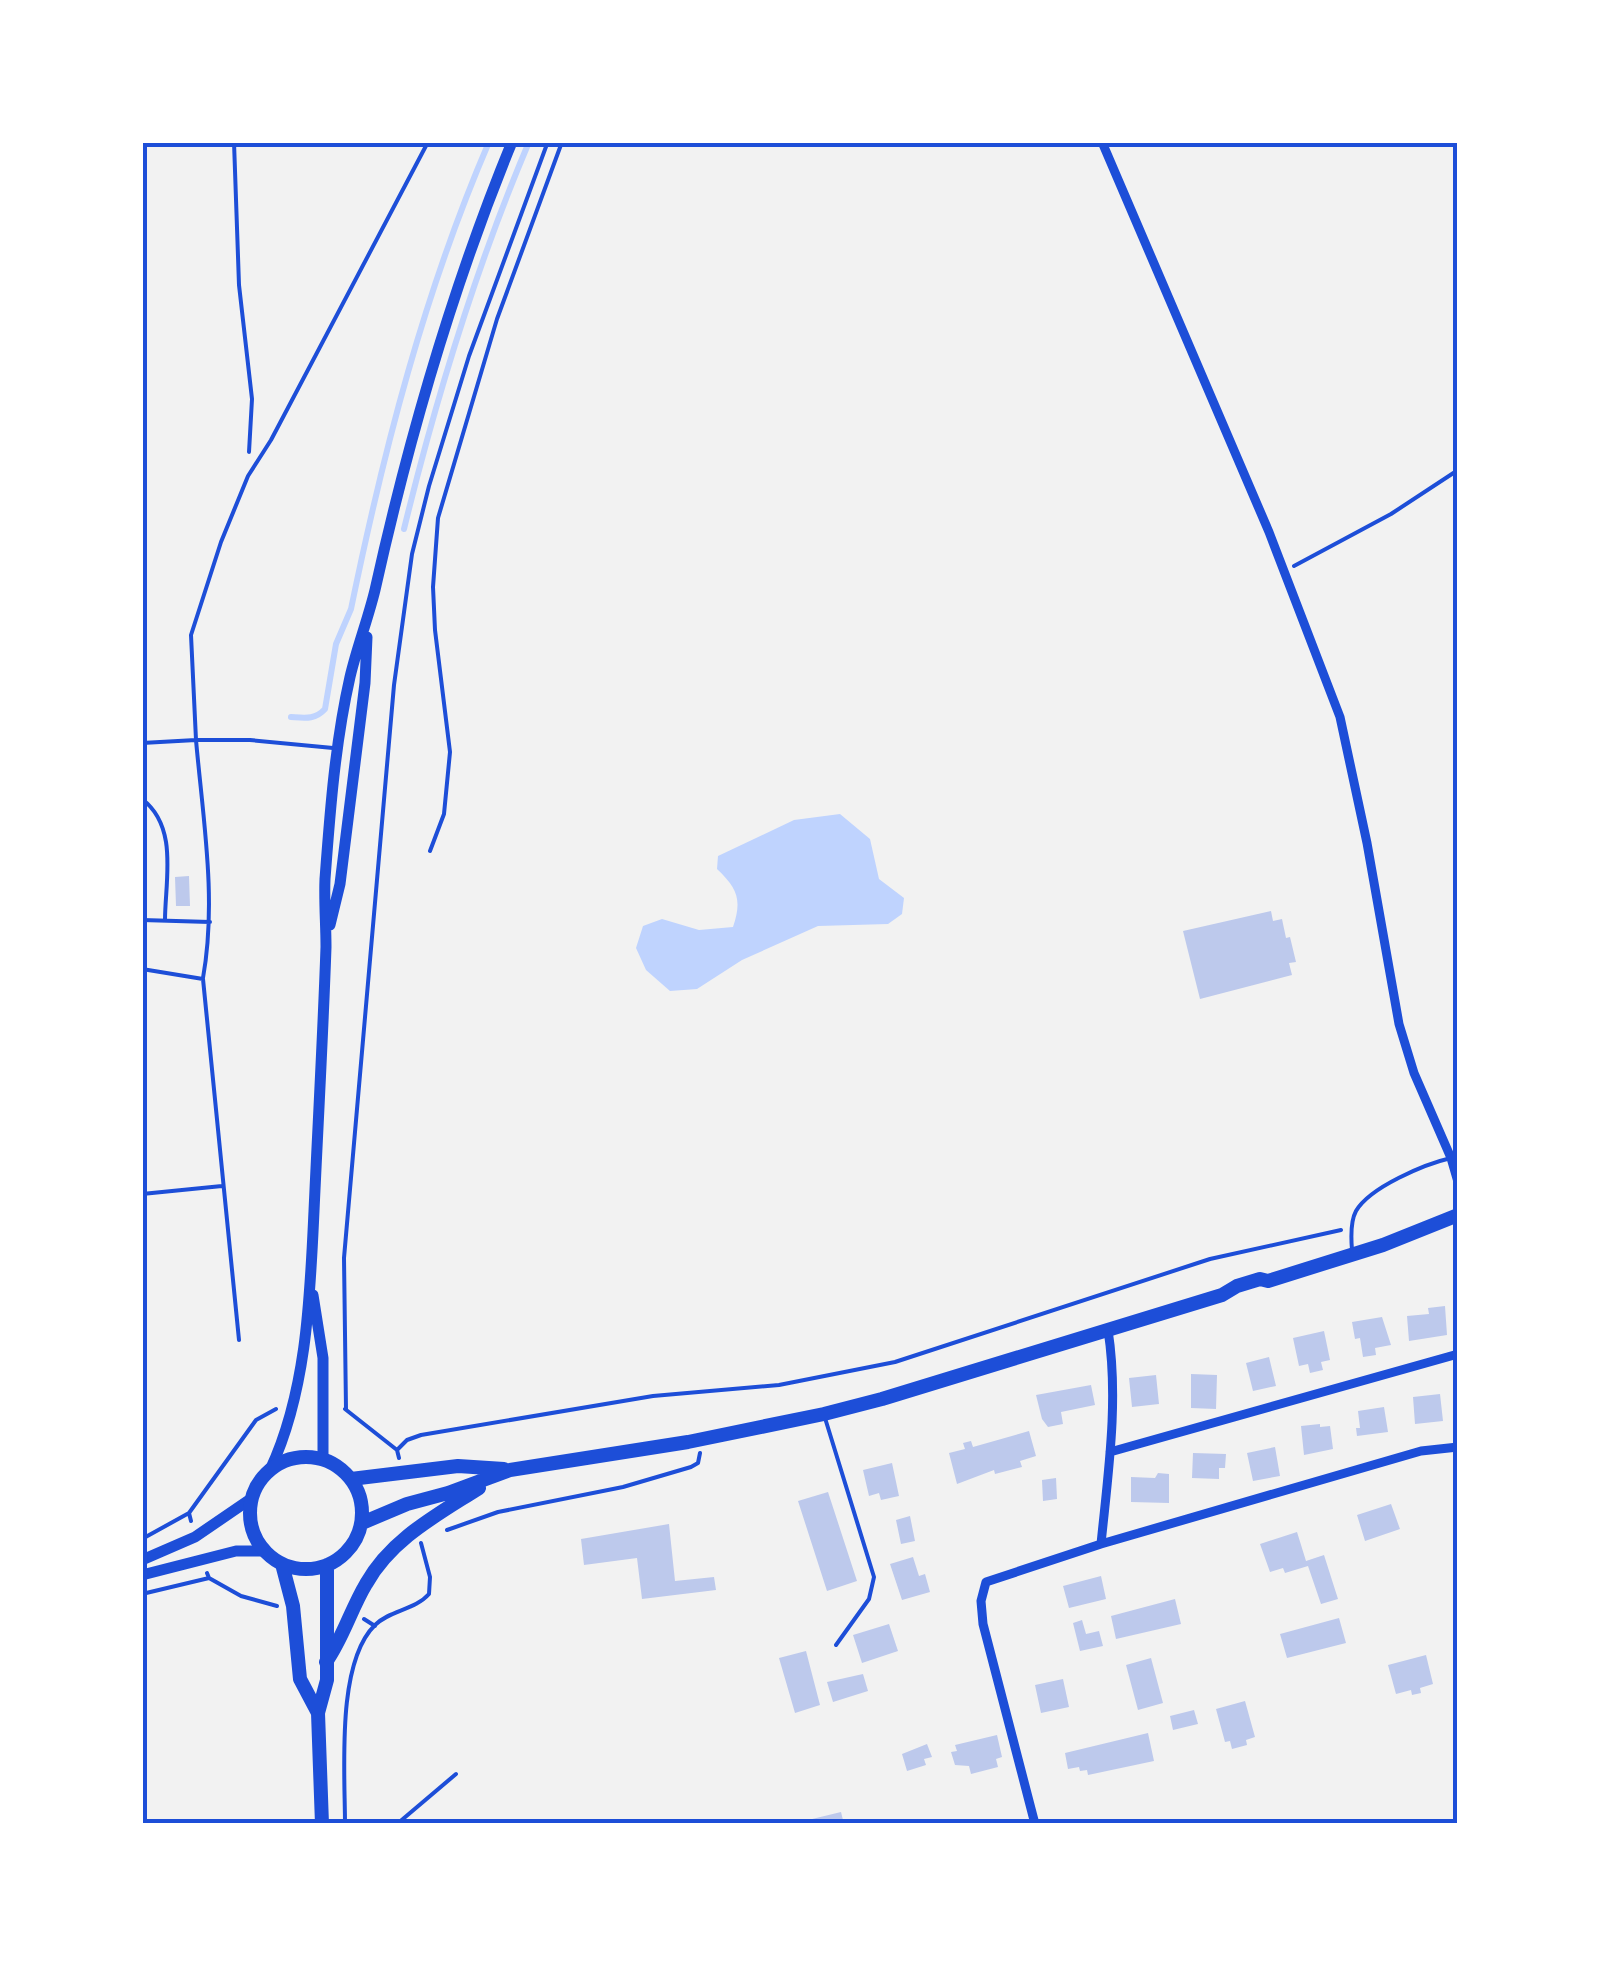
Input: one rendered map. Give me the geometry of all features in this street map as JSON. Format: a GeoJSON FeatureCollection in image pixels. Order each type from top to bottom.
{"type":"FeatureCollection","features":[{"type":"Feature","properties":{"kind":"main road"},"geometry":{"type":"LineString","coordinates":[[142,1560],[195,1537],[252,1498],[284,1439],[293,1406],[311,1284],[326,943],[325,884],[338,749],[351,675],[368,618],[398,480],[434,358],[512,142]]}},
{"type":"Feature","properties":{"kind":"main road"},"geometry":{"type":"LineString","coordinates":[[326,943],[340,884],[365,683],[368,618]]}},
{"type":"Feature","properties":{"kind":"main road"},"geometry":{"type":"LineString","coordinates":[[362,1523],[394,1508],[510,1470],[688,1442],[824,1414],[1232,1292],[1240,1294],[1458,1215]]}},
{"type":"Feature","properties":{"kind":"main road"},"geometry":{"type":"LineString","coordinates":[[311,1284],[323,1358],[324,1460]]}},
{"type":"Feature","properties":{"kind":"main road"},"geometry":{"type":"LineString","coordinates":[[252,1498],[252,1531],[264,1551],[282,1564],[304,1569],[327,1565],[353,1544],[362,1523],[361,1500],[351,1479],[324,1460],[290,1459],[270,1470]]}},
{"type":"Feature","properties":{"kind":"main road"},"geometry":{"type":"LineString","coordinates":[[351,1479],[458,1466],[510,1470]]}},
{"type":"Feature","properties":{"kind":"main road"},"geometry":{"type":"LineString","coordinates":[[326,1662],[367,1581],[394,1547],[428,1520],[510,1470]]}},
{"type":"Feature","properties":{"kind":"main road"},"geometry":{"type":"LineString","coordinates":[[142,1575],[236,1551],[264,1551]]}},
{"type":"Feature","properties":{"kind":"main road"},"geometry":{"type":"LineString","coordinates":[[282,1564],[293,1606],[300,1679],[318,1713]]}},
{"type":"Feature","properties":{"kind":"main road"},"geometry":{"type":"LineString","coordinates":[[322,1824],[318,1713],[327,1680],[327,1565]]}},
{"type":"Feature","properties":{"kind":"street"},"geometry":{"type":"LineString","coordinates":[[1102,142],[1285,571],[1348,746],[1399,1024],[1414,1074],[1458,1182]]}},
{"type":"Feature","properties":{"kind":"street"},"geometry":{"type":"LineString","coordinates":[[1101,1544],[1110,1452],[1112,1357],[1108,1330]]}},
{"type":"Feature","properties":{"kind":"street"},"geometry":{"type":"LineString","coordinates":[[1110,1452],[1458,1354]]}},
{"type":"Feature","properties":{"kind":"street"},"geometry":{"type":"LineString","coordinates":[[1035,1824],[983,1624],[981,1601],[986,1582],[1101,1544],[1420,1452],[1458,1446]]}},
{"type":"Feature","properties":{"kind":"lane"},"geometry":{"type":"LineString","coordinates":[[239,1340],[203,979],[210,922],[191,634],[221,542],[248,476],[271,440],[428,142]]}},
{"type":"Feature","properties":{"kind":"lane"},"geometry":{"type":"LineString","coordinates":[[430,851],[444,814],[450,752],[435,630],[433,588],[438,518],[497,319],[562,142]]}},
{"type":"Feature","properties":{"kind":"lane"},"geometry":{"type":"LineString","coordinates":[[142,743],[250,740],[338,749]]}},
{"type":"Feature","properties":{"kind":"lane"},"geometry":{"type":"LineString","coordinates":[[142,800],[157,818],[169,850],[165,920]]}},
{"type":"Feature","properties":{"kind":"lane"},"geometry":{"type":"LineString","coordinates":[[142,920],[210,922]]}},
{"type":"Feature","properties":{"kind":"lane"},"geometry":{"type":"LineString","coordinates":[[142,969],[203,979]]}},
{"type":"Feature","properties":{"kind":"lane"},"geometry":{"type":"LineString","coordinates":[[1352,1255],[1351,1231],[1356,1211],[1406,1172],[1451,1158]]}},
{"type":"Feature","properties":{"kind":"lane"},"geometry":{"type":"LineString","coordinates":[[142,1197],[222,1186]]}},
{"type":"Feature","properties":{"kind":"lane"},"geometry":{"type":"LineString","coordinates":[[824,1414],[874,1577],[869,1600],[836,1646]]}},
{"type":"Feature","properties":{"kind":"path"},"geometry":{"type":"LineString","coordinates":[[234,142],[240,285],[252,399],[248,476]]}},
{"type":"Feature","properties":{"kind":"path"},"geometry":{"type":"LineString","coordinates":[[346,1409],[344,1258],[394,686],[410,573],[429,486],[469,356],[548,142]]}},
{"type":"Feature","properties":{"kind":"path"},"geometry":{"type":"LineString","coordinates":[[1285,571],[1391,514],[1458,470]]}},
{"type":"Feature","properties":{"kind":"path"},"geometry":{"type":"LineString","coordinates":[[397,1450],[407,1440],[421,1435],[653,1396],[779,1385],[895,1362],[1231,1253],[1338,1230],[1351,1231]]}},
{"type":"Feature","properties":{"kind":"path"},"geometry":{"type":"LineString","coordinates":[[142,1539],[189,1513],[256,1420],[284,1405]]}},
{"type":"Feature","properties":{"kind":"path"},"geometry":{"type":"LineString","coordinates":[[332,1409],[346,1409],[397,1450],[400,1463]]}},
{"type":"Feature","properties":{"kind":"path"},"geometry":{"type":"LineString","coordinates":[[446,1530],[498,1512],[692,1468],[700,1458]]}},
{"type":"Feature","properties":{"kind":"path"},"geometry":{"type":"LineString","coordinates":[[189,1513],[193,1529]]}},
{"type":"Feature","properties":{"kind":"path"},"geometry":{"type":"LineString","coordinates":[[345,1824],[352,1663],[364,1638],[384,1618],[420,1602],[428,1594],[430,1578],[417,1536]]}},
{"type":"Feature","properties":{"kind":"path"},"geometry":{"type":"LineString","coordinates":[[422,1546],[434,1538]]}},
{"type":"Feature","properties":{"kind":"path"},"geometry":{"type":"LineString","coordinates":[[204,1566],[209,1578],[241,1596],[280,1607]]}},
{"type":"Feature","properties":{"kind":"path"},"geometry":{"type":"LineString","coordinates":[[142,1594],[209,1578]]}},
{"type":"Feature","properties":{"kind":"path"},"geometry":{"type":"LineString","coordinates":[[398,1824],[456,1774]]}},
{"type":"Feature","properties":{"kind":"water"},"geometry":{"type":"Polygon","coordinates":[[[840,814],[870,839],[879,879],[904,898],[902,914],[888,924],[818,926],[742,960],[697,989],[670,991],[646,970],[636,948],[643,926],[662,919],[699,930],[733,927],[736,895],[717,869],[718,856],[794,820],[840,814]]]}},
{"type":"Feature","properties":{"kind":"building"},"geometry":{"type":"Polygon","coordinates":[[[189,876],[190,906],[176,906],[175,877],[189,876]]]}},
{"type":"Feature","properties":{"kind":"building"},"geometry":{"type":"Polygon","coordinates":[[[1271,911],[1273,921],[1282,919],[1286,938],[1290,937],[1296,962],[1289,963],[1292,975],[1200,999],[1183,931],[1271,911]]]}},
{"type":"Feature","properties":{"kind":"building"},"geometry":{"type":"Polygon","coordinates":[[[1445,1306],[1447,1335],[1409,1341],[1407,1316],[1429,1314],[1428,1308],[1445,1306]]]}},
{"type":"Feature","properties":{"kind":"building"},"geometry":{"type":"Polygon","coordinates":[[[1382,1317],[1391,1345],[1375,1348],[1376,1355],[1363,1357],[1352,1322],[1382,1317]]]}},
{"type":"Feature","properties":{"kind":"building"},"geometry":{"type":"Polygon","coordinates":[[[1324,1331],[1330,1360],[1321,1362],[1323,1370],[1310,1373],[1308,1364],[1299,1366],[1293,1338],[1324,1331]]]}},
{"type":"Feature","properties":{"kind":"building"},"geometry":{"type":"Polygon","coordinates":[[[1269,1357],[1276,1386],[1253,1391],[1246,1363],[1269,1357]]]}},
{"type":"Feature","properties":{"kind":"building"},"geometry":{"type":"Polygon","coordinates":[[[1191,1374],[1217,1375],[1216,1409],[1191,1408],[1191,1374]]]}},
{"type":"Feature","properties":{"kind":"building"},"geometry":{"type":"Polygon","coordinates":[[[1156,1375],[1159,1404],[1132,1407],[1129,1378],[1156,1375]]]}},
{"type":"Feature","properties":{"kind":"building"},"geometry":{"type":"Polygon","coordinates":[[[1091,1385],[1095,1405],[1061,1412],[1063,1424],[1048,1427],[1036,1395],[1091,1385]]]}},
{"type":"Feature","properties":{"kind":"building"},"geometry":{"type":"Polygon","coordinates":[[[1440,1394],[1443,1421],[1415,1424],[1413,1397],[1440,1394]]]}},
{"type":"Feature","properties":{"kind":"building"},"geometry":{"type":"Polygon","coordinates":[[[1384,1407],[1388,1432],[1357,1436],[1358,1411],[1384,1407]]]}},
{"type":"Feature","properties":{"kind":"building"},"geometry":{"type":"Polygon","coordinates":[[[1301,1426],[1330,1426],[1333,1449],[1304,1455],[1301,1426]]]}},
{"type":"Feature","properties":{"kind":"building"},"geometry":{"type":"Polygon","coordinates":[[[1029,1431],[1036,1456],[1020,1461],[1022,1467],[995,1474],[994,1470],[957,1484],[949,1453],[965,1449],[963,1443],[971,1441],[973,1447],[1029,1431]]]}},
{"type":"Feature","properties":{"kind":"building"},"geometry":{"type":"Polygon","coordinates":[[[1275,1447],[1280,1476],[1253,1481],[1247,1453],[1275,1447]]]}},
{"type":"Feature","properties":{"kind":"building"},"geometry":{"type":"Polygon","coordinates":[[[1193,1453],[1226,1454],[1219,1479],[1192,1478],[1193,1453]]]}},
{"type":"Feature","properties":{"kind":"building"},"geometry":{"type":"Polygon","coordinates":[[[892,1463],[899,1496],[881,1500],[879,1493],[869,1496],[863,1470],[892,1463]]]}},
{"type":"Feature","properties":{"kind":"building"},"geometry":{"type":"Polygon","coordinates":[[[1158,1473],[1169,1474],[1169,1503],[1131,1502],[1131,1477],[1155,1478],[1158,1473]]]}},
{"type":"Feature","properties":{"kind":"building"},"geometry":{"type":"Polygon","coordinates":[[[1056,1478],[1057,1499],[1043,1501],[1042,1480],[1056,1478]]]}},
{"type":"Feature","properties":{"kind":"building"},"geometry":{"type":"Polygon","coordinates":[[[828,1492],[857,1581],[827,1591],[798,1501],[828,1492]]]}},
{"type":"Feature","properties":{"kind":"building"},"geometry":{"type":"Polygon","coordinates":[[[1391,1504],[1400,1529],[1365,1541],[1357,1515],[1391,1504]]]}},
{"type":"Feature","properties":{"kind":"building"},"geometry":{"type":"Polygon","coordinates":[[[910,1516],[915,1541],[901,1544],[896,1520],[910,1516]]]}},
{"type":"Feature","properties":{"kind":"building"},"geometry":{"type":"Polygon","coordinates":[[[669,1524],[675,1581],[714,1577],[716,1590],[642,1599],[637,1558],[584,1565],[581,1539],[669,1524]]]}},
{"type":"Feature","properties":{"kind":"building"},"geometry":{"type":"Polygon","coordinates":[[[1297,1532],[1306,1561],[1324,1555],[1338,1599],[1321,1604],[1308,1566],[1285,1573],[1283,1568],[1270,1572],[1260,1544],[1297,1532]]]}},
{"type":"Feature","properties":{"kind":"building"},"geometry":{"type":"Polygon","coordinates":[[[913,1557],[919,1576],[925,1574],[930,1592],[902,1600],[890,1564],[913,1557]]]}},
{"type":"Feature","properties":{"kind":"building"},"geometry":{"type":"Polygon","coordinates":[[[1101,1576],[1106,1599],[1069,1608],[1063,1586],[1101,1576]]]}},
{"type":"Feature","properties":{"kind":"building"},"geometry":{"type":"Polygon","coordinates":[[[1175,1599],[1181,1624],[1116,1639],[1111,1616],[1175,1599]]]}},
{"type":"Feature","properties":{"kind":"building"},"geometry":{"type":"Polygon","coordinates":[[[1339,1618],[1346,1643],[1287,1658],[1280,1634],[1339,1618]]]}},
{"type":"Feature","properties":{"kind":"building"},"geometry":{"type":"Polygon","coordinates":[[[1082,1620],[1086,1634],[1099,1631],[1103,1646],[1080,1651],[1073,1623],[1082,1620]]]}},
{"type":"Feature","properties":{"kind":"building"},"geometry":{"type":"Polygon","coordinates":[[[889,1624],[898,1651],[862,1663],[853,1635],[889,1624]]]}},
{"type":"Feature","properties":{"kind":"building"},"geometry":{"type":"Polygon","coordinates":[[[806,1651],[820,1705],[795,1713],[779,1658],[806,1651]]]}},
{"type":"Feature","properties":{"kind":"building"},"geometry":{"type":"Polygon","coordinates":[[[1426,1655],[1433,1684],[1420,1688],[1421,1693],[1412,1695],[1411,1690],[1396,1694],[1388,1665],[1426,1655]]]}},
{"type":"Feature","properties":{"kind":"building"},"geometry":{"type":"Polygon","coordinates":[[[1151,1658],[1163,1703],[1138,1710],[1126,1665],[1151,1658]]]}},
{"type":"Feature","properties":{"kind":"building"},"geometry":{"type":"Polygon","coordinates":[[[863,1674],[868,1691],[833,1702],[827,1682],[863,1674]]]}},
{"type":"Feature","properties":{"kind":"building"},"geometry":{"type":"Polygon","coordinates":[[[1063,1679],[1069,1707],[1041,1713],[1035,1685],[1063,1679]]]}},
{"type":"Feature","properties":{"kind":"building"},"geometry":{"type":"Polygon","coordinates":[[[1245,1701],[1255,1737],[1246,1740],[1247,1745],[1232,1749],[1230,1741],[1225,1742],[1216,1709],[1245,1701]]]}},
{"type":"Feature","properties":{"kind":"building"},"geometry":{"type":"Polygon","coordinates":[[[1194,1710],[1198,1724],[1173,1730],[1170,1716],[1194,1710]]]}},
{"type":"Feature","properties":{"kind":"building"},"geometry":{"type":"Polygon","coordinates":[[[1148,1733],[1154,1761],[1088,1775],[1087,1770],[1080,1771],[1079,1767],[1068,1769],[1065,1753],[1148,1733]]]}},
{"type":"Feature","properties":{"kind":"building"},"geometry":{"type":"Polygon","coordinates":[[[997,1735],[1002,1757],[996,1759],[998,1767],[971,1774],[969,1766],[955,1765],[951,1752],[957,1751],[955,1745],[997,1735]]]}},
{"type":"Feature","properties":{"kind":"building"},"geometry":{"type":"Polygon","coordinates":[[[927,1744],[932,1757],[924,1759],[926,1765],[907,1771],[902,1754],[927,1744]]]}},
{"type":"Feature","properties":{"kind":"building"},"geometry":{"type":"Polygon","coordinates":[[[841,1812],[844,1824],[809,1824],[808,1820],[841,1812]]]}},
{"type":"Feature","properties":{"kind":"waterway"},"geometry":{"type":"LineString","coordinates":[[291,717],[314,717],[325,709],[336,644],[351,609],[408,372],[445,256],[489,142]]}},
{"type":"Feature","properties":{"kind":"waterway"},"geometry":{"type":"LineString","coordinates":[[404,529],[459,333],[529,142]]}}]}
